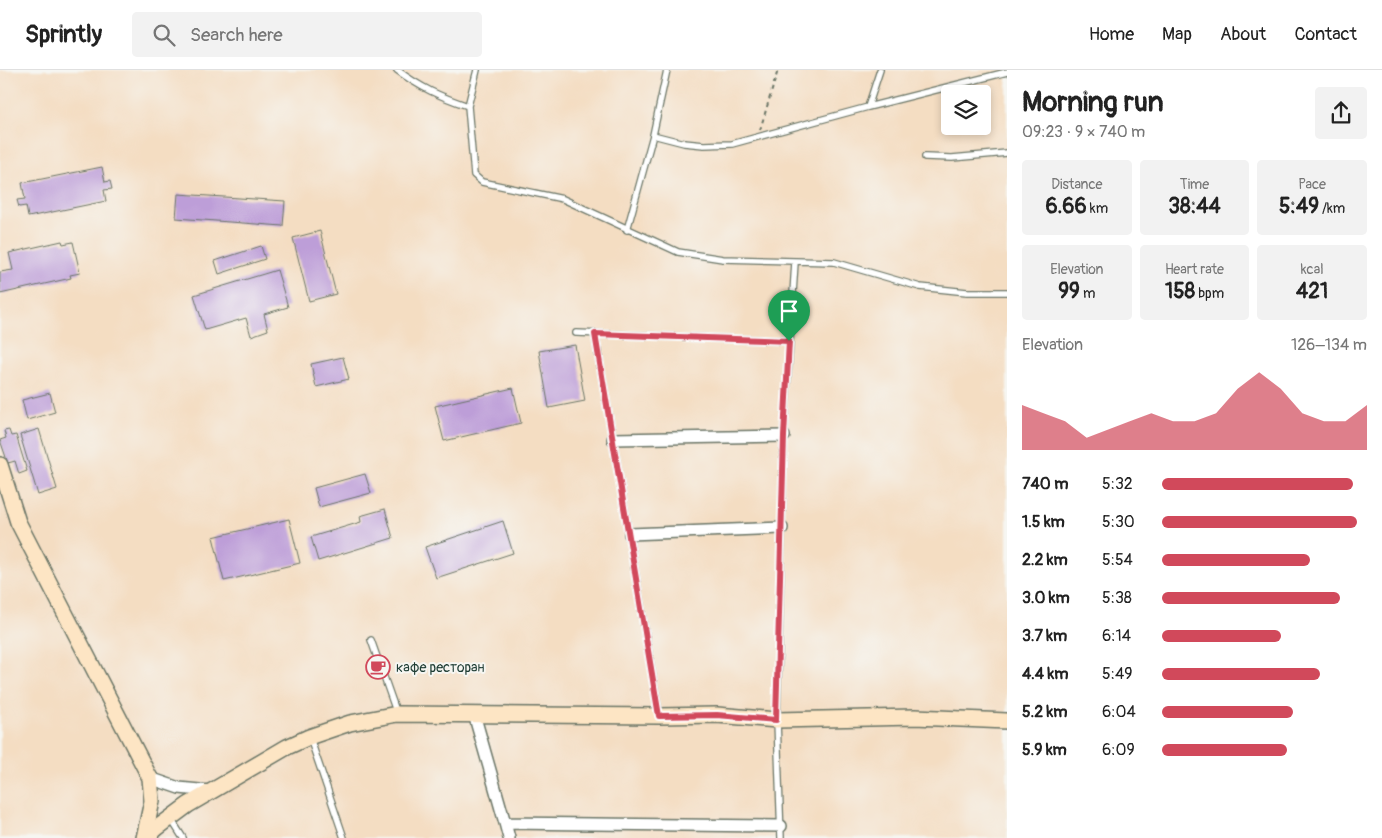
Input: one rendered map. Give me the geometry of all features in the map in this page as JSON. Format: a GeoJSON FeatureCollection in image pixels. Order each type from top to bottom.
{"type":"FeatureCollection","features":[{"type":"Feature","properties":{"kind":"main road"},"geometry":{"type":"LineString","coordinates":[[0,466],[18,522],[150,778],[152,801],[145,838]]}},
{"type":"Feature","properties":{"kind":"main road"},"geometry":{"type":"LineString","coordinates":[[145,838],[170,818],[210,791],[287,747],[309,737],[350,723],[397,714],[717,715],[776,720],[916,718],[1007,721]]}},
{"type":"Feature","properties":{"kind":"street"},"geometry":{"type":"LineString","coordinates":[[613,439],[784,436]]}},
{"type":"Feature","properties":{"kind":"street"},"geometry":{"type":"LineString","coordinates":[[630,534],[782,528]]}},
{"type":"Feature","properties":{"kind":"street"},"geometry":{"type":"LineString","coordinates":[[474,714],[509,838]]}},
{"type":"Feature","properties":{"kind":"street"},"geometry":{"type":"LineString","coordinates":[[150,778],[179,788],[210,791]]}},
{"type":"Feature","properties":{"kind":"street"},"geometry":{"type":"LineString","coordinates":[[505,823],[780,826]]}},
{"type":"Feature","properties":{"kind":"lane"},"geometry":{"type":"LineString","coordinates":[[397,70],[434,94],[468,106]]}},
{"type":"Feature","properties":{"kind":"lane"},"geometry":{"type":"LineString","coordinates":[[477,70],[468,106],[474,175],[482,182],[563,199],[678,252],[723,258],[834,262],[920,287],[967,292],[1007,292]]}},
{"type":"Feature","properties":{"kind":"lane"},"geometry":{"type":"LineString","coordinates":[[627,230],[653,135],[667,70]]}},
{"type":"Feature","properties":{"kind":"lane"},"geometry":{"type":"LineString","coordinates":[[868,107],[880,70]]}},
{"type":"Feature","properties":{"kind":"lane"},"geometry":{"type":"LineString","coordinates":[[653,135],[684,143],[704,145],[732,144],[1007,72]]}},
{"type":"Feature","properties":{"kind":"lane"},"geometry":{"type":"LineString","coordinates":[[925,157],[952,158],[1007,153]]}},
{"type":"Feature","properties":{"kind":"lane"},"geometry":{"type":"LineString","coordinates":[[781,838],[776,720],[784,436],[795,262]]}},
{"type":"Feature","properties":{"kind":"lane"},"geometry":{"type":"LineString","coordinates":[[576,333],[789,341]]}},
{"type":"Feature","properties":{"kind":"lane"},"geometry":{"type":"LineString","coordinates":[[595,334],[659,716]]}},
{"type":"Feature","properties":{"kind":"lane"},"geometry":{"type":"LineString","coordinates":[[371,640],[397,714]]}},
{"type":"Feature","properties":{"kind":"lane"},"geometry":{"type":"LineString","coordinates":[[309,737],[344,838]]}},
{"type":"Feature","properties":{"kind":"lane"},"geometry":{"type":"LineString","coordinates":[[170,818],[183,838]]}},
{"type":"Feature","properties":{"kind":"path"},"geometry":{"type":"LineString","coordinates":[[757,138],[778,70]]}},
{"type":"Feature","properties":{"kind":"building"},"geometry":{"type":"Polygon","coordinates":[[[102,167],[105,182],[110,181],[112,189],[104,190],[106,201],[28,217],[26,206],[19,207],[17,200],[25,199],[22,183],[102,167]]]}},
{"type":"Feature","properties":{"kind":"building"},"geometry":{"type":"Polygon","coordinates":[[[178,194],[285,201],[283,226],[176,218],[178,194]]]}},
{"type":"Feature","properties":{"kind":"building"},"geometry":{"type":"Polygon","coordinates":[[[320,231],[336,294],[309,301],[293,238],[320,231]]]}},
{"type":"Feature","properties":{"kind":"building"},"geometry":{"type":"Polygon","coordinates":[[[62,241],[63,244],[73,242],[80,273],[70,275],[71,278],[0,294],[0,272],[13,270],[9,253],[62,241]]]}},
{"type":"Feature","properties":{"kind":"building"},"geometry":{"type":"Polygon","coordinates":[[[261,246],[265,259],[219,274],[215,261],[261,246]]]}},
{"type":"Feature","properties":{"kind":"building"},"geometry":{"type":"Polygon","coordinates":[[[277,270],[288,307],[264,314],[268,330],[251,336],[246,318],[205,330],[194,295],[277,270]]]}},
{"type":"Feature","properties":{"kind":"building"},"geometry":{"type":"Polygon","coordinates":[[[575,345],[585,401],[549,408],[539,351],[575,345]]]}},
{"type":"Feature","properties":{"kind":"building"},"geometry":{"type":"Polygon","coordinates":[[[343,357],[349,379],[316,387],[311,364],[343,357]]]}},
{"type":"Feature","properties":{"kind":"building"},"geometry":{"type":"Polygon","coordinates":[[[513,388],[521,423],[444,441],[435,406],[513,388]]]}},
{"type":"Feature","properties":{"kind":"building"},"geometry":{"type":"Polygon","coordinates":[[[50,393],[55,412],[27,420],[22,400],[50,393]]]}},
{"type":"Feature","properties":{"kind":"building"},"geometry":{"type":"Polygon","coordinates":[[[39,429],[57,489],[38,495],[20,435],[39,429]]]}},
{"type":"Feature","properties":{"kind":"building"},"geometry":{"type":"Polygon","coordinates":[[[9,430],[11,436],[16,435],[27,471],[19,474],[15,461],[8,463],[0,440],[6,438],[4,431],[9,430]]]}},
{"type":"Feature","properties":{"kind":"building"},"geometry":{"type":"Polygon","coordinates":[[[365,474],[371,493],[319,507],[314,488],[365,474]]]}},
{"type":"Feature","properties":{"kind":"building"},"geometry":{"type":"Polygon","coordinates":[[[385,509],[393,538],[318,561],[311,537],[361,522],[360,516],[385,509]]]}},
{"type":"Feature","properties":{"kind":"building"},"geometry":{"type":"Polygon","coordinates":[[[289,519],[300,563],[224,581],[213,537],[289,519]]]}},
{"type":"Feature","properties":{"kind":"building"},"geometry":{"type":"Polygon","coordinates":[[[503,521],[513,553],[436,578],[425,547],[503,521]]]}},
{"type":"Feature","properties":{"kind":"place","name":"кафе ресторан"},"geometry":{"type":"Point","coordinates":[378,667]}},
{"type":"Feature","properties":{"kind":"route"},"geometry":{"type":"LineString","coordinates":[[595,334],[789,341],[784,436],[776,720],[717,715],[659,716],[595,334]]}}]}
